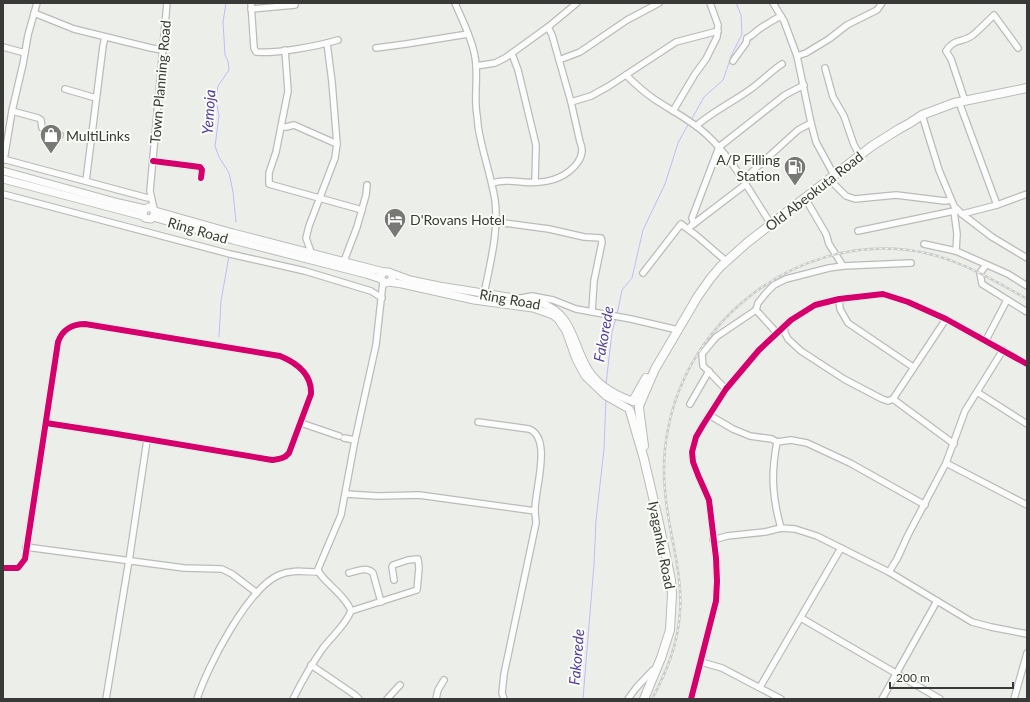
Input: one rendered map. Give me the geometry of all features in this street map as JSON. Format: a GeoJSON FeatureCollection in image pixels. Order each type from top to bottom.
{"type":"FeatureCollection","features":[{"type":"Feature","properties":{"kind":"highway","name":"Old Abeokuta Road"},"geometry":{"type":"LineString","coordinates":[[634,406],[678,330],[710,279],[726,261],[771,224],[860,155],[922,115],[962,101],[1027,88]]}},
{"type":"Feature","properties":{"kind":"highway","name":"Iyaganku Road"},"geometry":{"type":"LineString","coordinates":[[634,406],[644,439],[644,459],[660,522],[671,580],[672,594],[670,630],[644,699]]}},
{"type":"Feature","properties":{"kind":"main road","name":"Ring Road"},"geometry":{"type":"LineString","coordinates":[[3,171],[149,212],[233,240],[366,274],[385,281],[474,300],[533,308],[552,315],[558,319],[566,331],[576,359],[585,376],[606,396],[634,406]]}},
{"type":"Feature","properties":{"kind":"main road","name":"Ring Road"},"geometry":{"type":"LineString","coordinates":[[3,179],[149,212],[311,252],[387,272],[410,280],[484,294],[539,302],[547,305],[565,319],[572,332],[585,365],[597,381],[611,392],[634,406]]}},
{"type":"Feature","properties":{"kind":"main road"},"geometry":{"type":"LineString","coordinates":[[387,272],[392,277],[385,281],[381,274],[387,272]]}},
{"type":"Feature","properties":{"kind":"street"},"geometry":{"type":"LineString","coordinates":[[37,3],[28,35],[12,111],[4,160],[148,198]]}},
{"type":"Feature","properties":{"kind":"street","name":"Town Planning Road"},"geometry":{"type":"LineString","coordinates":[[149,212],[167,3]]}},
{"type":"Feature","properties":{"kind":"street"},"geometry":{"type":"LineString","coordinates":[[455,3],[475,55],[476,105],[479,130],[483,154],[492,183],[494,199],[496,222],[484,294]]}},
{"type":"Feature","properties":{"kind":"street"},"geometry":{"type":"LineString","coordinates":[[476,66],[495,63],[512,54],[548,28],[577,3]]}},
{"type":"Feature","properties":{"kind":"street"},"geometry":{"type":"LineString","coordinates":[[559,60],[580,52],[627,20],[659,3]]}},
{"type":"Feature","properties":{"kind":"street"},"geometry":{"type":"LineString","coordinates":[[673,111],[713,46],[718,31],[710,3]]}},
{"type":"Feature","properties":{"kind":"street"},"geometry":{"type":"LineString","coordinates":[[797,56],[806,53],[830,39],[847,24],[877,10],[882,3]]}},
{"type":"Feature","properties":{"kind":"street"},"geometry":{"type":"LineString","coordinates":[[775,4],[797,56],[811,123],[818,146],[832,177],[846,196],[855,200],[896,195],[945,201],[951,200]]}},
{"type":"Feature","properties":{"kind":"street"},"geometry":{"type":"LineString","coordinates":[[295,5],[251,6],[255,51],[259,53],[285,50],[338,40]]}},
{"type":"Feature","properties":{"kind":"street"},"geometry":{"type":"LineString","coordinates":[[34,13],[74,29],[162,50]]}},
{"type":"Feature","properties":{"kind":"street"},"geometry":{"type":"LineString","coordinates":[[997,205],[962,101],[951,59],[946,51],[954,42],[971,36],[994,15],[1018,48]]}},
{"type":"Feature","properties":{"kind":"street"},"geometry":{"type":"LineString","coordinates":[[733,60],[748,38],[770,21],[781,16]]}},
{"type":"Feature","properties":{"kind":"street"},"geometry":{"type":"LineString","coordinates":[[492,183],[504,180],[535,182],[547,181],[564,176],[570,172],[580,158],[583,148],[580,142],[571,102],[552,35],[548,28]]}},
{"type":"Feature","properties":{"kind":"street"},"geometry":{"type":"LineString","coordinates":[[571,102],[598,92],[676,42],[718,31]]}},
{"type":"Feature","properties":{"kind":"street"},"geometry":{"type":"LineString","coordinates":[[376,48],[468,34]]}},
{"type":"Feature","properties":{"kind":"street"},"geometry":{"type":"LineString","coordinates":[[86,181],[105,36]]}},
{"type":"Feature","properties":{"kind":"street"},"geometry":{"type":"LineString","coordinates":[[311,252],[307,241],[308,226],[335,158],[337,144],[327,43]]}},
{"type":"Feature","properties":{"kind":"street"},"geometry":{"type":"LineString","coordinates":[[3,47],[25,52]]}},
{"type":"Feature","properties":{"kind":"street"},"geometry":{"type":"LineString","coordinates":[[285,50],[288,91],[276,152],[269,173],[270,184],[362,210]]}},
{"type":"Feature","properties":{"kind":"street"},"geometry":{"type":"LineString","coordinates":[[512,54],[518,70],[536,145],[535,182]]}},
{"type":"Feature","properties":{"kind":"street"},"geometry":{"type":"LineString","coordinates":[[696,126],[711,114],[758,84],[770,72],[782,64]]}},
{"type":"Feature","properties":{"kind":"street"},"geometry":{"type":"LineString","coordinates":[[825,68],[833,97],[844,116],[852,139],[860,155]]}},
{"type":"Feature","properties":{"kind":"street"},"geometry":{"type":"LineString","coordinates":[[626,75],[649,96],[696,126],[719,147],[745,182],[771,224]]}},
{"type":"Feature","properties":{"kind":"street"},"geometry":{"type":"LineString","coordinates":[[694,224],[692,218],[719,147],[785,95],[804,85]]}},
{"type":"Feature","properties":{"kind":"street"},"geometry":{"type":"LineString","coordinates":[[65,89],[96,98]]}},
{"type":"Feature","properties":{"kind":"street"},"geometry":{"type":"LineString","coordinates":[[12,111],[38,118],[41,120],[42,128],[60,136]]}},
{"type":"Feature","properties":{"kind":"street"},"geometry":{"type":"LineString","coordinates":[[922,115],[939,170],[956,211],[956,251]]}},
{"type":"Feature","properties":{"kind":"street"},"geometry":{"type":"LineString","coordinates":[[688,229],[745,182],[798,130],[811,123]]}},
{"type":"Feature","properties":{"kind":"street"},"geometry":{"type":"LineString","coordinates":[[281,127],[294,125],[337,144]]}},
{"type":"Feature","properties":{"kind":"street"},"geometry":{"type":"LineString","coordinates":[[153,160],[200,167],[202,170],[201,178]]}},
{"type":"Feature","properties":{"kind":"street"},"geometry":{"type":"LineString","coordinates":[[344,261],[354,238],[368,185]]}},
{"type":"Feature","properties":{"kind":"street"},"geometry":{"type":"LineString","coordinates":[[149,212],[148,198],[150,191]]}},
{"type":"Feature","properties":{"kind":"street"},"geometry":{"type":"LineString","coordinates":[[3,194],[230,254],[305,272],[371,291],[382,298]]}},
{"type":"Feature","properties":{"kind":"street"},"geometry":{"type":"LineString","coordinates":[[962,214],[997,205],[1027,194]]}},
{"type":"Feature","properties":{"kind":"street"},"geometry":{"type":"LineString","coordinates":[[805,198],[826,234],[829,244],[843,266]]}},
{"type":"Feature","properties":{"kind":"street"},"geometry":{"type":"LineString","coordinates":[[858,231],[956,211],[992,237],[1027,258]]}},
{"type":"Feature","properties":{"kind":"street"},"geometry":{"type":"LineString","coordinates":[[496,222],[549,229],[584,237],[601,238],[602,242],[592,299],[592,312]]}},
{"type":"Feature","properties":{"kind":"street"},"geometry":{"type":"LineString","coordinates":[[643,273],[679,225],[682,224],[726,261]]}},
{"type":"Feature","properties":{"kind":"street"},"geometry":{"type":"LineString","coordinates":[[301,250],[307,241]]}},
{"type":"Feature","properties":{"kind":"street"},"geometry":{"type":"LineString","coordinates":[[924,244],[956,251],[1016,278],[1027,286]]}},
{"type":"Feature","properties":{"kind":"street"},"geometry":{"type":"LineString","coordinates":[[726,388],[703,366],[702,354],[716,337],[756,310],[758,303],[774,286],[786,279],[829,268],[911,263]]}},
{"type":"Feature","properties":{"kind":"street"},"geometry":{"type":"LineString","coordinates":[[986,265],[980,273],[982,284],[1027,312]]}},
{"type":"Feature","properties":{"kind":"street"},"geometry":{"type":"LineString","coordinates":[[350,611],[342,597],[319,572],[319,565],[342,515],[355,440],[376,345],[385,281]]}},
{"type":"Feature","properties":{"kind":"street"},"geometry":{"type":"LineString","coordinates":[[691,699],[717,596],[716,558],[709,500],[698,476],[692,458],[692,452],[696,437],[726,388],[759,350],[784,326],[808,308],[826,301],[883,294],[908,302],[946,319],[1027,364]]}},
{"type":"Feature","properties":{"kind":"street"},"geometry":{"type":"LineString","coordinates":[[518,299],[532,296],[553,300],[576,309],[637,320],[678,330]]}},
{"type":"Feature","properties":{"kind":"street"},"geometry":{"type":"LineString","coordinates":[[838,299],[840,310],[848,323],[913,367]]}},
{"type":"Feature","properties":{"kind":"street"},"geometry":{"type":"LineString","coordinates":[[986,340],[1007,300]]}},
{"type":"Feature","properties":{"kind":"street"},"geometry":{"type":"LineString","coordinates":[[756,310],[777,333]]}},
{"type":"Feature","properties":{"kind":"street"},"geometry":{"type":"LineString","coordinates":[[784,326],[788,339],[800,351],[844,379],[888,401],[893,399],[946,319]]}},
{"type":"Feature","properties":{"kind":"street"},"geometry":{"type":"LineString","coordinates":[[3,568],[18,568],[25,559],[58,342],[60,336],[67,329],[80,324],[280,356],[298,365],[307,375],[311,388],[311,394],[289,453],[281,459],[272,460],[46,423]]}},
{"type":"Feature","properties":{"kind":"street"},"geometry":{"type":"LineString","coordinates":[[889,572],[946,463],[965,411],[1003,350]]}},
{"type":"Feature","properties":{"kind":"street"},"geometry":{"type":"LineString","coordinates":[[690,404],[709,371]]}},
{"type":"Feature","properties":{"kind":"street"},"geometry":{"type":"LineString","coordinates":[[977,392],[1027,424]]}},
{"type":"Feature","properties":{"kind":"street"},"geometry":{"type":"LineString","coordinates":[[893,399],[954,444]]}},
{"type":"Feature","properties":{"kind":"street"},"geometry":{"type":"LineString","coordinates":[[709,415],[742,433],[777,442],[791,440],[798,441],[827,452],[925,505]]}},
{"type":"Feature","properties":{"kind":"street"},"geometry":{"type":"LineString","coordinates":[[478,422],[533,430],[540,442],[541,464],[535,511],[536,523],[504,674],[502,693],[504,699]]}},
{"type":"Feature","properties":{"kind":"street"},"geometry":{"type":"LineString","coordinates":[[301,423],[341,437],[355,440]]}},
{"type":"Feature","properties":{"kind":"street"},"geometry":{"type":"LineString","coordinates":[[106,699],[130,561],[147,440]]}},
{"type":"Feature","properties":{"kind":"street"},"geometry":{"type":"LineString","coordinates":[[777,442],[773,460],[772,478],[781,528]]}},
{"type":"Feature","properties":{"kind":"street"},"geometry":{"type":"LineString","coordinates":[[946,463],[1027,505]]}},
{"type":"Feature","properties":{"kind":"street"},"geometry":{"type":"LineString","coordinates":[[346,494],[378,496],[418,495],[535,511]]}},
{"type":"Feature","properties":{"kind":"street"},"geometry":{"type":"LineString","coordinates":[[713,540],[727,536],[765,532],[781,528],[805,531],[889,572],[972,622],[1027,634]]}},
{"type":"Feature","properties":{"kind":"street"},"geometry":{"type":"LineString","coordinates":[[26,547],[193,569],[222,569],[232,574],[257,592]]}},
{"type":"Feature","properties":{"kind":"street"},"geometry":{"type":"LineString","coordinates":[[760,687],[841,548]]}},
{"type":"Feature","properties":{"kind":"street"},"geometry":{"type":"LineString","coordinates":[[293,699],[311,666],[324,647],[345,622],[350,611],[417,590],[419,568],[418,559],[408,560],[393,566],[394,580]]}},
{"type":"Feature","properties":{"kind":"street"},"geometry":{"type":"LineString","coordinates":[[349,573],[367,569],[371,570],[381,602]]}},
{"type":"Feature","properties":{"kind":"street"},"geometry":{"type":"LineString","coordinates":[[197,699],[207,673],[229,632],[257,592],[265,584],[281,574],[298,571],[319,572]]}},
{"type":"Feature","properties":{"kind":"street"},"geometry":{"type":"LineString","coordinates":[[882,699],[937,601]]}},
{"type":"Feature","properties":{"kind":"street"},"geometry":{"type":"LineString","coordinates":[[801,618],[940,699]]}},
{"type":"Feature","properties":{"kind":"street"},"geometry":{"type":"LineString","coordinates":[[1014,699],[1027,653]]}},
{"type":"Feature","properties":{"kind":"street"},"geometry":{"type":"LineString","coordinates":[[701,662],[722,668],[781,699]]}},
{"type":"Feature","properties":{"kind":"street"},"geometry":{"type":"LineString","coordinates":[[311,666],[359,699]]}},
{"type":"Feature","properties":{"kind":"street"},"geometry":{"type":"LineString","coordinates":[[628,699],[649,674],[653,670],[656,670]]}},
{"type":"Feature","properties":{"kind":"street"},"geometry":{"type":"LineString","coordinates":[[436,699],[438,690],[444,680]]}},
{"type":"Feature","properties":{"kind":"street"},"geometry":{"type":"LineString","coordinates":[[387,699],[400,685]]}},
{"type":"Feature","properties":{"kind":"waterway","name":"Yemoja"},"geometry":{"type":"LineString","coordinates":[[226,3],[223,22],[225,55],[228,61],[229,70],[218,86],[216,99],[219,116],[215,146],[219,157],[229,173],[233,192],[236,222]]}},
{"type":"Feature","properties":{"kind":"waterway","name":"Fakorede"},"geometry":{"type":"LineString","coordinates":[[691,120],[704,97],[723,80],[732,54],[742,34],[741,15],[736,3]]}},
{"type":"Feature","properties":{"kind":"waterway","name":"Fakorede"},"geometry":{"type":"LineString","coordinates":[[617,315],[622,290],[632,278],[643,230],[665,184],[678,143],[689,123]]}},
{"type":"Feature","properties":{"kind":"waterway","name":"Yemoja"},"geometry":{"type":"LineString","coordinates":[[219,337],[221,301],[229,256]]}},
{"type":"Feature","properties":{"kind":"waterway","name":"Fakorede"},"geometry":{"type":"LineString","coordinates":[[606,384],[612,332],[616,318]]}},
{"type":"Feature","properties":{"kind":"waterway","name":"Fakorede"},"geometry":{"type":"LineString","coordinates":[[583,699],[596,520],[604,449],[606,399]]}},
{"type":"Feature","properties":{"kind":"railway"},"geometry":{"type":"LineString","coordinates":[[652,699],[671,657],[677,635],[680,612],[679,582],[664,483],[665,452],[668,429],[680,389],[699,352],[724,320],[754,293],[788,272],[826,257],[866,249],[908,250],[940,257],[970,268],[1027,299]]}},
{"type":"Feature","properties":{"kind":"cycle path"},"geometry":{"type":"LineString","coordinates":[[153,161],[200,167],[202,170],[201,178]]}},
{"type":"Feature","properties":{"kind":"cycle path"},"geometry":{"type":"LineString","coordinates":[[691,699],[716,601],[717,581],[716,558],[709,500],[693,462],[692,452],[696,437],[726,389],[759,350],[791,320],[815,305],[839,299],[883,294],[908,302],[946,319],[1027,364]]}},
{"type":"Feature","properties":{"kind":"cycle path"},"geometry":{"type":"LineString","coordinates":[[3,568],[18,568],[25,559],[58,342],[62,334],[68,328],[85,324],[280,356],[298,366],[306,375],[311,387],[311,394],[289,453],[283,458],[275,460],[46,423]]}},
{"type":"Feature","properties":{"kind":"place","name":"MultiLinks"},"geometry":{"type":"Point","coordinates":[51,154]}},
{"type":"Feature","properties":{"kind":"place","name":"A/P Filling Station"},"geometry":{"type":"Point","coordinates":[795,186]}},
{"type":"Feature","properties":{"kind":"place","name":"D'Rovans Hotel"},"geometry":{"type":"Point","coordinates":[395,238]}}]}
